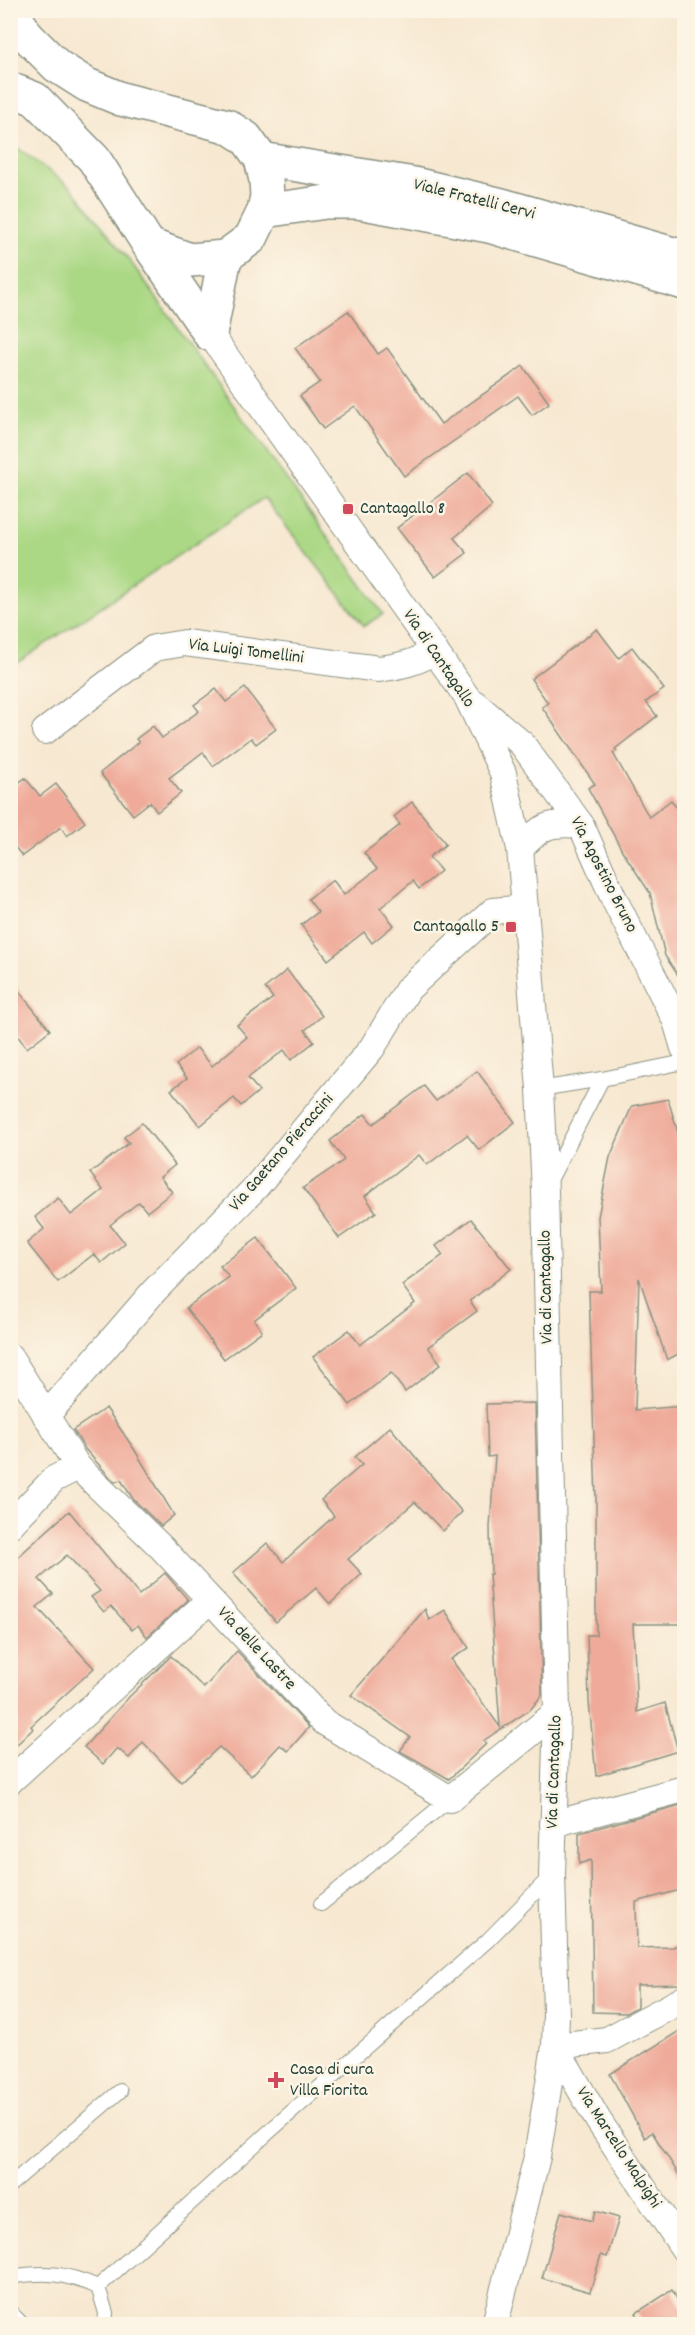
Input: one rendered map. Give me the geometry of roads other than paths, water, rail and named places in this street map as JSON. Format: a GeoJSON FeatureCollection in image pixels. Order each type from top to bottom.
{"type":"FeatureCollection","features":[{"type":"Feature","properties":{"kind":"main road"},"geometry":{"type":"LineString","coordinates":[[11,10],[28,37],[57,66],[87,85],[120,99],[227,126],[246,138],[261,159],[267,196],[264,211],[251,238],[225,257],[190,260],[149,245]]}},
{"type":"Feature","properties":{"kind":"main road"},"geometry":{"type":"LineString","coordinates":[[10,89],[35,99],[94,159],[210,334]]}},
{"type":"Feature","properties":{"kind":"main road","name":"Viale Fratelli Cervi"},"geometry":{"type":"LineString","coordinates":[[261,159],[414,184],[502,205],[684,257]]}},
{"type":"Feature","properties":{"kind":"main road","name":"Viale Fratelli Cervi"},"geometry":{"type":"LineString","coordinates":[[264,211],[326,202],[358,202],[489,226],[684,283]]}},
{"type":"Feature","properties":{"kind":"main road"},"geometry":{"type":"LineString","coordinates":[[210,334],[225,257]]}},
{"type":"Feature","properties":{"kind":"street","name":"Via di Cantagallo"},"geometry":{"type":"LineString","coordinates":[[210,334],[467,697],[502,773],[520,849],[540,1089],[545,1191],[557,1712],[552,1875],[556,2014],[555,2046],[537,2157],[495,2325]]}},
{"type":"Feature","properties":{"kind":"street","name":"Via Luigi Tomellini"},"geometry":{"type":"LineString","coordinates":[[45,731],[154,648],[185,643],[379,669],[405,666],[435,651]]}},
{"type":"Feature","properties":{"kind":"street","name":"Via Agostino Bruno"},"geometry":{"type":"LineString","coordinates":[[467,697],[522,744],[581,825],[614,898],[680,1020],[684,1048]]}},
{"type":"Feature","properties":{"kind":"street"},"geometry":{"type":"LineString","coordinates":[[520,849],[543,827],[562,823],[581,825]]}},
{"type":"Feature","properties":{"kind":"street","name":"Via Gaetano Pieraccini"},"geometry":{"type":"LineString","coordinates":[[46,1416],[154,1291],[255,1188],[372,1048],[408,989],[493,911],[525,908]]}},
{"type":"Feature","properties":{"kind":"street","name":"Via delle Lastre"},"geometry":{"type":"LineString","coordinates":[[10,1357],[78,1467],[160,1547],[324,1722],[450,1799]]}},
{"type":"Feature","properties":{"kind":"street"},"geometry":{"type":"LineString","coordinates":[[10,1525],[54,1479],[78,1467]]}},
{"type":"Feature","properties":{"kind":"street"},"geometry":{"type":"LineString","coordinates":[[10,1781],[210,1600]]}},
{"type":"Feature","properties":{"kind":"street"},"geometry":{"type":"LineString","coordinates":[[450,1799],[557,1712]]}},
{"type":"Feature","properties":{"kind":"street"},"geometry":{"type":"LineString","coordinates":[[554,1824],[684,1789]]}},
{"type":"Feature","properties":{"kind":"street"},"geometry":{"type":"LineString","coordinates":[[555,2046],[607,2040],[684,1999]]}},
{"type":"Feature","properties":{"kind":"street","name":"Via Marcello Malpighi"},"geometry":{"type":"LineString","coordinates":[[555,2046],[598,2120],[684,2249]]}},
{"type":"Feature","properties":{"kind":"lane"},"geometry":{"type":"LineString","coordinates":[[540,1089],[684,1062]]}},
{"type":"Feature","properties":{"kind":"lane"},"geometry":{"type":"LineString","coordinates":[[545,1191],[602,1079]]}},
{"type":"Feature","properties":{"kind":"lane"},"geometry":{"type":"LineString","coordinates":[[321,1904],[450,1799]]}},
{"type":"Feature","properties":{"kind":"lane"},"geometry":{"type":"LineString","coordinates":[[98,2287],[271,2130],[488,1940],[552,1875]]}},
{"type":"Feature","properties":{"kind":"lane"},"geometry":{"type":"LineString","coordinates":[[10,2185],[120,2091]]}},
{"type":"Feature","properties":{"kind":"lane"},"geometry":{"type":"LineString","coordinates":[[10,2277],[48,2272],[82,2280],[98,2287],[106,2313],[105,2325]]}},
{"type":"Feature","properties":{"kind":"lane"},"geometry":{"type":"LineString","coordinates":[[10,2312],[22,2325]]}},
{"type":"Feature","properties":{"kind":"place","name":"Cantagallo 8"},"geometry":{"type":"Point","coordinates":[348,509]}},
{"type":"Feature","properties":{"kind":"place","name":"Cantagallo 5"},"geometry":{"type":"Point","coordinates":[511,927]}},
{"type":"Feature","properties":{"kind":"place","name":"Casa di cura Villa Fiorita"},"geometry":{"type":"Point","coordinates":[276,2080]}}]}
